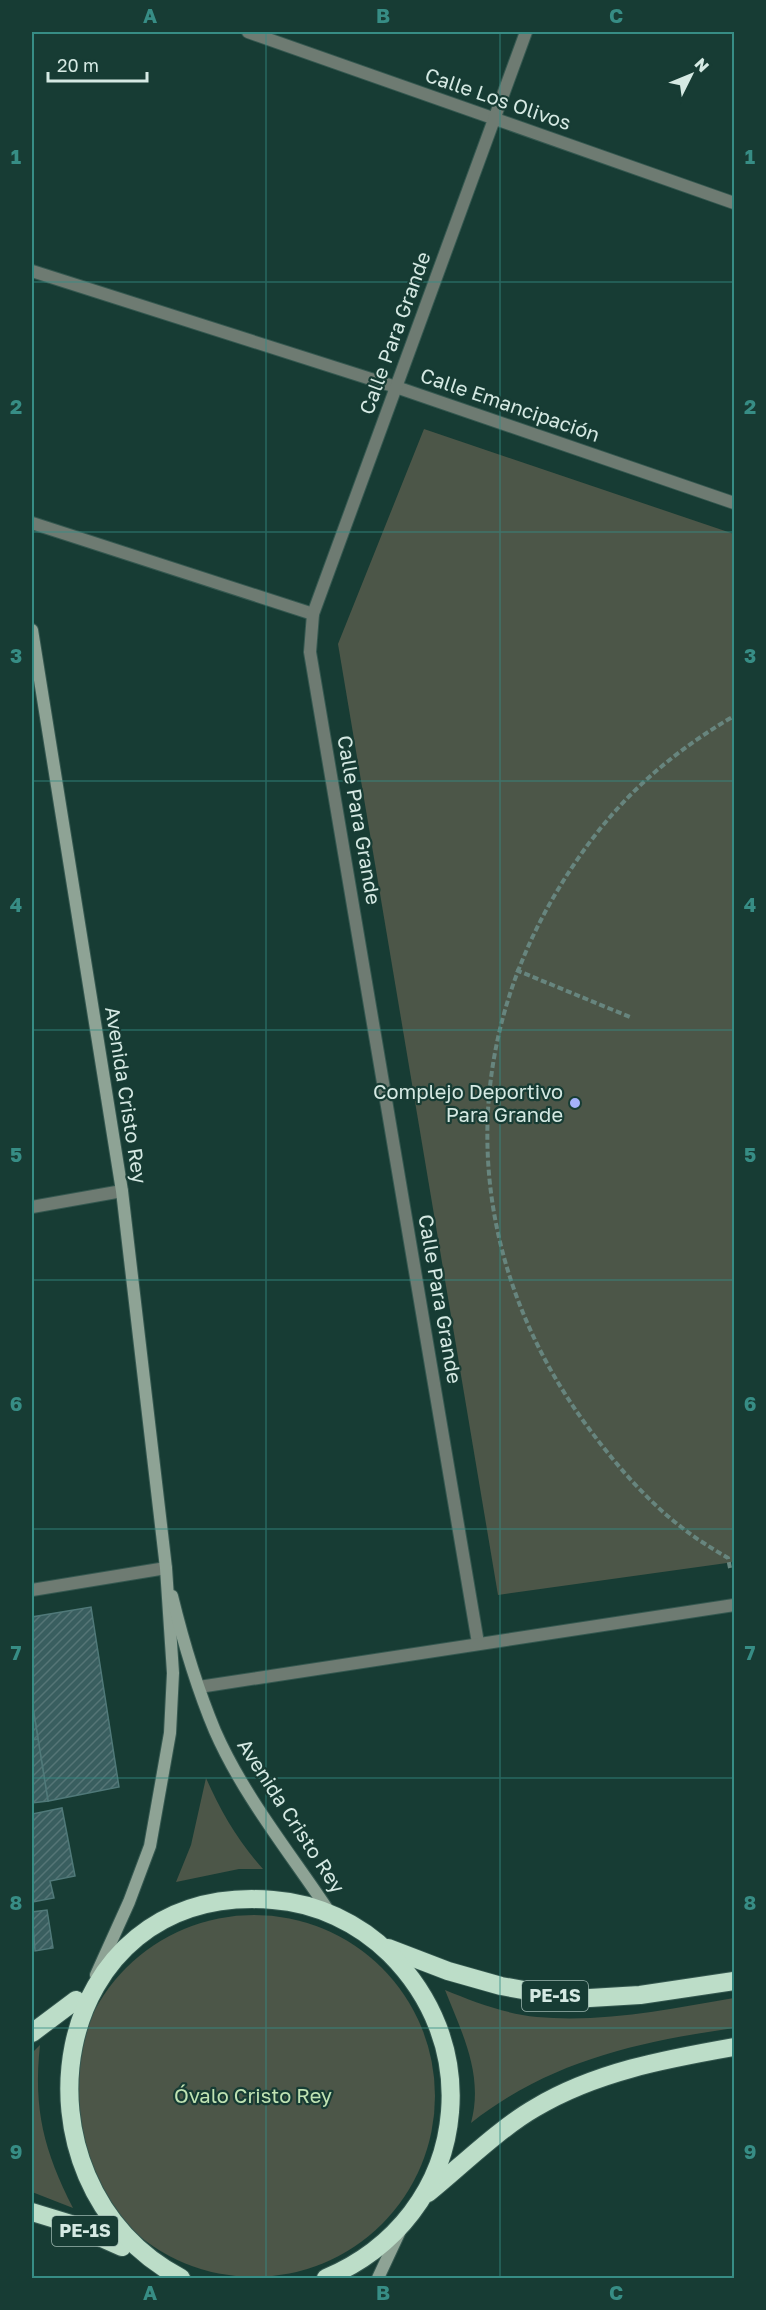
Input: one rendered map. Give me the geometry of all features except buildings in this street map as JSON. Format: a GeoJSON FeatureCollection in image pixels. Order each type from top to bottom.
{"type":"FeatureCollection","features":[{"type":"Feature","properties":{"kind":"highway","name":"PE-1S"},"geometry":{"type":"LineString","coordinates":[[138,2254],[112,2233],[92,2207],[76,2179],[64,2148],[57,2116],[56,2083],[61,2050],[71,2019],[96,1975],[126,1944],[162,1919],[203,1904],[246,1898],[290,1901],[331,1914],[358,1928],[381,1945],[406,1970],[425,1998],[440,2030],[448,2063],[451,2098],[448,2132],[439,2165],[424,2196],[402,2226],[378,2250],[349,2269],[326,2278]]}},
{"type":"Feature","properties":{"kind":"highway","name":"PE-1S"},"geometry":{"type":"LineString","coordinates":[[381,1945],[448,1971],[501,1986],[573,1999],[640,1995],[735,1981]]}},
{"type":"Feature","properties":{"kind":"highway","name":"PE-1S"},"geometry":{"type":"LineString","coordinates":[[32,2033],[59,2015],[86,1990]]}},
{"type":"Feature","properties":{"kind":"highway","name":"PE-1S"},"geometry":{"type":"LineString","coordinates":[[424,2196],[533,2109],[580,2084],[645,2065],[735,2047]]}},
{"type":"Feature","properties":{"kind":"highway","name":"PE-1S"},"geometry":{"type":"LineString","coordinates":[[32,2212],[69,2223],[138,2254],[181,2278]]}},
{"type":"Feature","properties":{"kind":"main road","name":"Avenida Cristo Rey"},"geometry":{"type":"LineString","coordinates":[[32,630],[122,1191],[166,1568],[173,1673],[170,1733],[162,1789],[150,1846],[129,1902],[96,1975]]}},
{"type":"Feature","properties":{"kind":"main road","name":"Avenida Cristo Rey"},"geometry":{"type":"LineString","coordinates":[[166,1568],[180,1628],[216,1732],[283,1847],[331,1914]]}},
{"type":"Feature","properties":{"kind":"main road"},"geometry":{"type":"LineString","coordinates":[[378,2278],[402,2226]]}},
{"type":"Feature","properties":{"kind":"street","name":"Calle Los Olivos"},"geometry":{"type":"LineString","coordinates":[[249,32],[735,203]]}},
{"type":"Feature","properties":{"kind":"street","name":"Calle Para Grande"},"geometry":{"type":"LineString","coordinates":[[478,1643],[310,652],[313,614],[526,32]]}},
{"type":"Feature","properties":{"kind":"street","name":"Calle Emancipación"},"geometry":{"type":"LineString","coordinates":[[32,271],[396,387],[735,503]]}},
{"type":"Feature","properties":{"kind":"street"},"geometry":{"type":"LineString","coordinates":[[32,523],[313,614]]}},
{"type":"Feature","properties":{"kind":"street"},"geometry":{"type":"LineString","coordinates":[[32,1207],[122,1191]]}},
{"type":"Feature","properties":{"kind":"street"},"geometry":{"type":"LineString","coordinates":[[32,1590],[166,1568]]}},
{"type":"Feature","properties":{"kind":"street"},"geometry":{"type":"LineString","coordinates":[[199,1687],[735,1605]]}},
{"type":"Feature","properties":{"kind":"path"},"geometry":{"type":"LineString","coordinates":[[730,1568],[728,1558],[685,1530],[643,1494],[606,1452],[572,1406],[544,1361],[517,1301],[502,1253],[491,1200],[486,1145],[489,1086],[494,1053],[516,970],[569,870],[606,818],[637,785],[679,750],[735,716]]}},
{"type":"Feature","properties":{"kind":"path"},"geometry":{"type":"LineString","coordinates":[[516,970],[630,1017]]}},
{"type":"Feature","properties":{"kind":"green space","name":"Complejo Deportivo Para Grande"},"geometry":{"type":"Polygon","coordinates":[[[424,429],[734,534],[734,1562],[498,1595],[338,644],[424,429]]]}},
{"type":"Feature","properties":{"kind":"green space"},"geometry":{"type":"Polygon","coordinates":[[[206,1778],[231,1826],[263,1869],[239,1869],[176,1882],[191,1845],[206,1778]]]}},
{"type":"Feature","properties":{"kind":"green space","name":"Óvalo Cristo Rey"},"geometry":{"type":"Polygon","coordinates":[[[254,1915],[289,1918],[323,1929],[355,1945],[382,1968],[405,1995],[421,2027],[432,2061],[435,2096],[432,2131],[421,2165],[405,2197],[382,2224],[355,2247],[323,2263],[289,2274],[254,2277],[219,2274],[185,2263],[153,2247],[126,2224],[103,2197],[87,2165],[76,2131],[73,2096],[76,2061],[87,2027],[103,1995],[126,1968],[153,1945],[185,1929],[219,1918],[254,1915]]]}},
{"type":"Feature","properties":{"kind":"green space"},"geometry":{"type":"Polygon","coordinates":[[[445,1990],[514,2013],[562,2018],[611,2017],[734,1998],[734,2028],[629,2048],[563,2069],[501,2102],[471,2123],[475,2088],[473,2071],[464,2038],[445,1990]]]}},
{"type":"Feature","properties":{"kind":"green space"},"geometry":{"type":"Polygon","coordinates":[[[40,2045],[38,2089],[43,2129],[55,2167],[73,2208],[32,2192],[32,2053],[40,2045]]]}},
{"type":"Feature","properties":{"kind":"place","name":"Complejo Deportivo Para Grande"},"geometry":{"type":"Point","coordinates":[575,1103]}}]}
